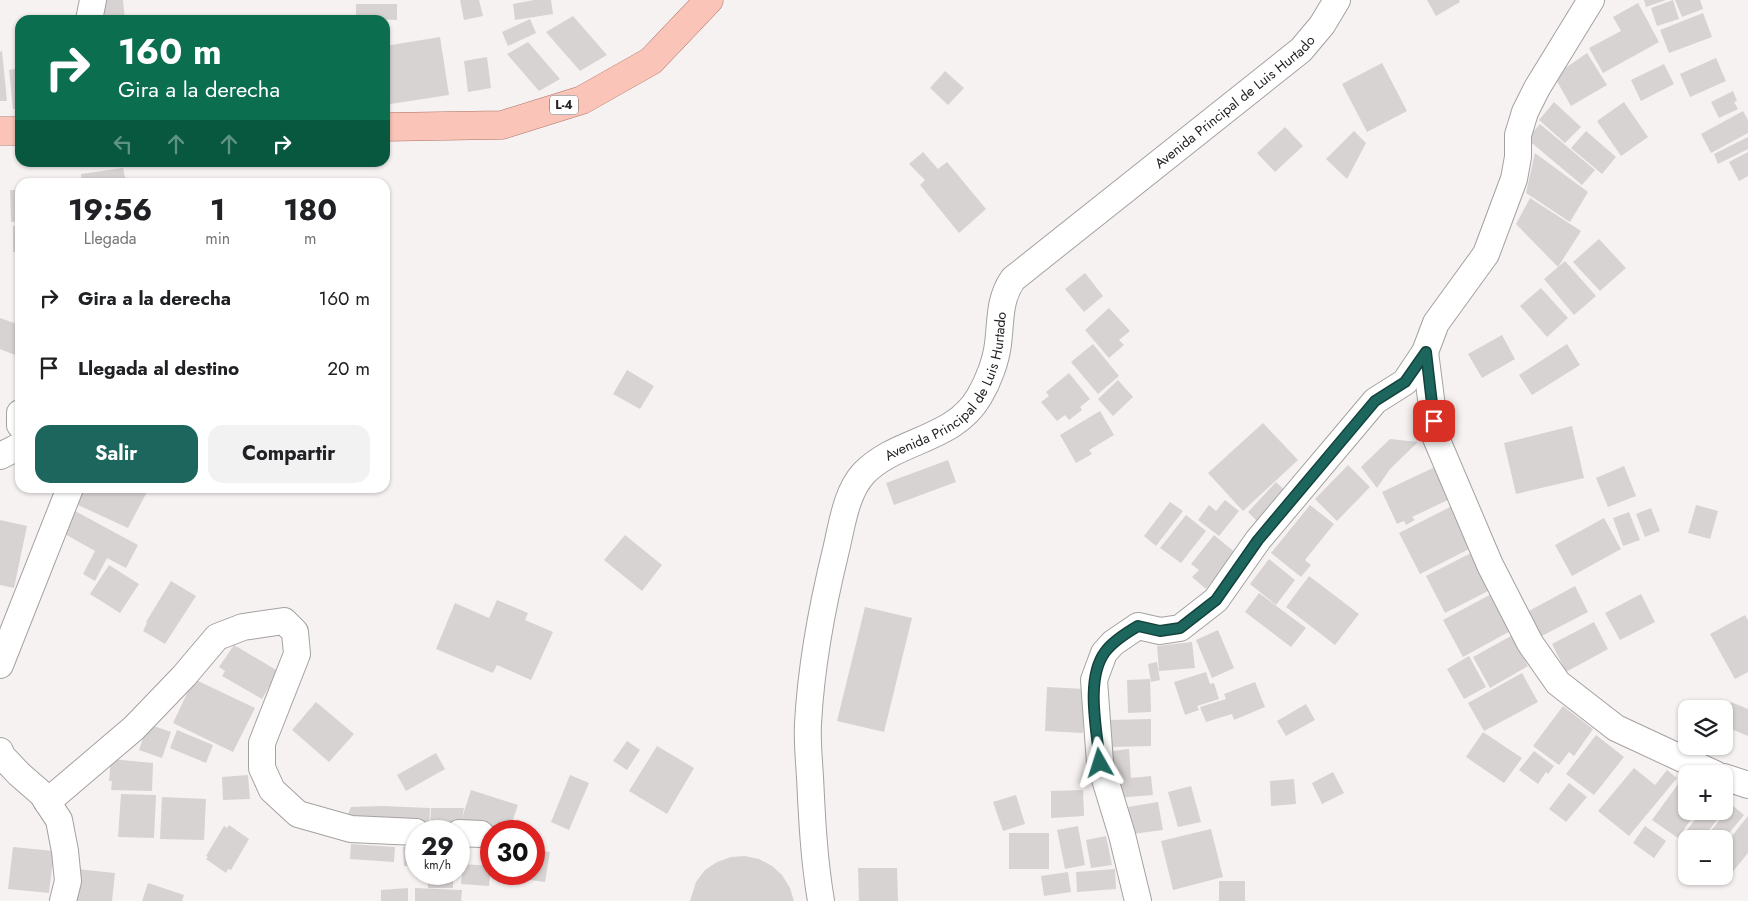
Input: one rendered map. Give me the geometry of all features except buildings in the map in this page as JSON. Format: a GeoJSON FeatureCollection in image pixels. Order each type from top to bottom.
{"type":"FeatureCollection","features":[{"type":"Feature","properties":{"kind":"main road","name":"L-4"},"geometry":{"type":"LineString","coordinates":[[390,127],[502,125],[582,100],[651,61],[709,0]]}},
{"type":"Feature","properties":{"kind":"main road"},"geometry":{"type":"LineString","coordinates":[[0,131],[15,131]]}},
{"type":"Feature","properties":{"kind":"street"},"geometry":{"type":"LineString","coordinates":[[89,15],[93,0]]}},
{"type":"Feature","properties":{"kind":"street","name":"Avenida Principal de Luis Hurtado"},"geometry":{"type":"LineString","coordinates":[[821,901],[812,833],[808,726],[819,634],[829,581],[851,493],[864,473],[882,460],[948,428],[966,415],[979,397],[990,372],[998,346],[1000,316],[1005,290],[1013,279],[1301,50],[1322,25],[1337,0]]}},
{"type":"Feature","properties":{"kind":"street"},"geometry":{"type":"LineString","coordinates":[[1138,901],[1122,835],[1100,763],[1094,680],[1104,653],[1113,643],[1138,626],[1160,631],[1180,628],[1216,600],[1258,540],[1375,401],[1405,382],[1426,352],[1436,323],[1486,254],[1514,179],[1518,157],[1518,135],[1525,112],[1537,88],[1591,0]]}},
{"type":"Feature","properties":{"kind":"street"},"geometry":{"type":"LineString","coordinates":[[1426,352],[1436,438],[1490,565],[1530,642],[1558,683],[1616,728],[1696,765]]}},
{"type":"Feature","properties":{"kind":"street"},"geometry":{"type":"LineString","coordinates":[[0,456],[15,448]]}},
{"type":"Feature","properties":{"kind":"street"},"geometry":{"type":"LineString","coordinates":[[0,665],[68,493]]}},
{"type":"Feature","properties":{"kind":"street"},"geometry":{"type":"LineString","coordinates":[[47,802],[134,728],[184,676],[217,637],[242,628],[284,622],[294,632],[297,654],[262,743],[262,768],[272,790],[298,814],[351,829],[405,831]]}},
{"type":"Feature","properties":{"kind":"street"},"geometry":{"type":"LineString","coordinates":[[0,751],[2,756],[19,774],[42,794],[59,820],[68,881],[63,901]]}},
{"type":"Feature","properties":{"kind":"street"},"geometry":{"type":"LineString","coordinates":[[1733,780],[1748,785]]}},
{"type":"Feature","properties":{"kind":"route"},"geometry":{"type":"LineString","coordinates":[[1100,763],[1095,716],[1094,680],[1104,653],[1113,643],[1138,626],[1160,631],[1180,628],[1216,600],[1258,540],[1375,401],[1405,382],[1426,352],[1434,421]]}}]}
